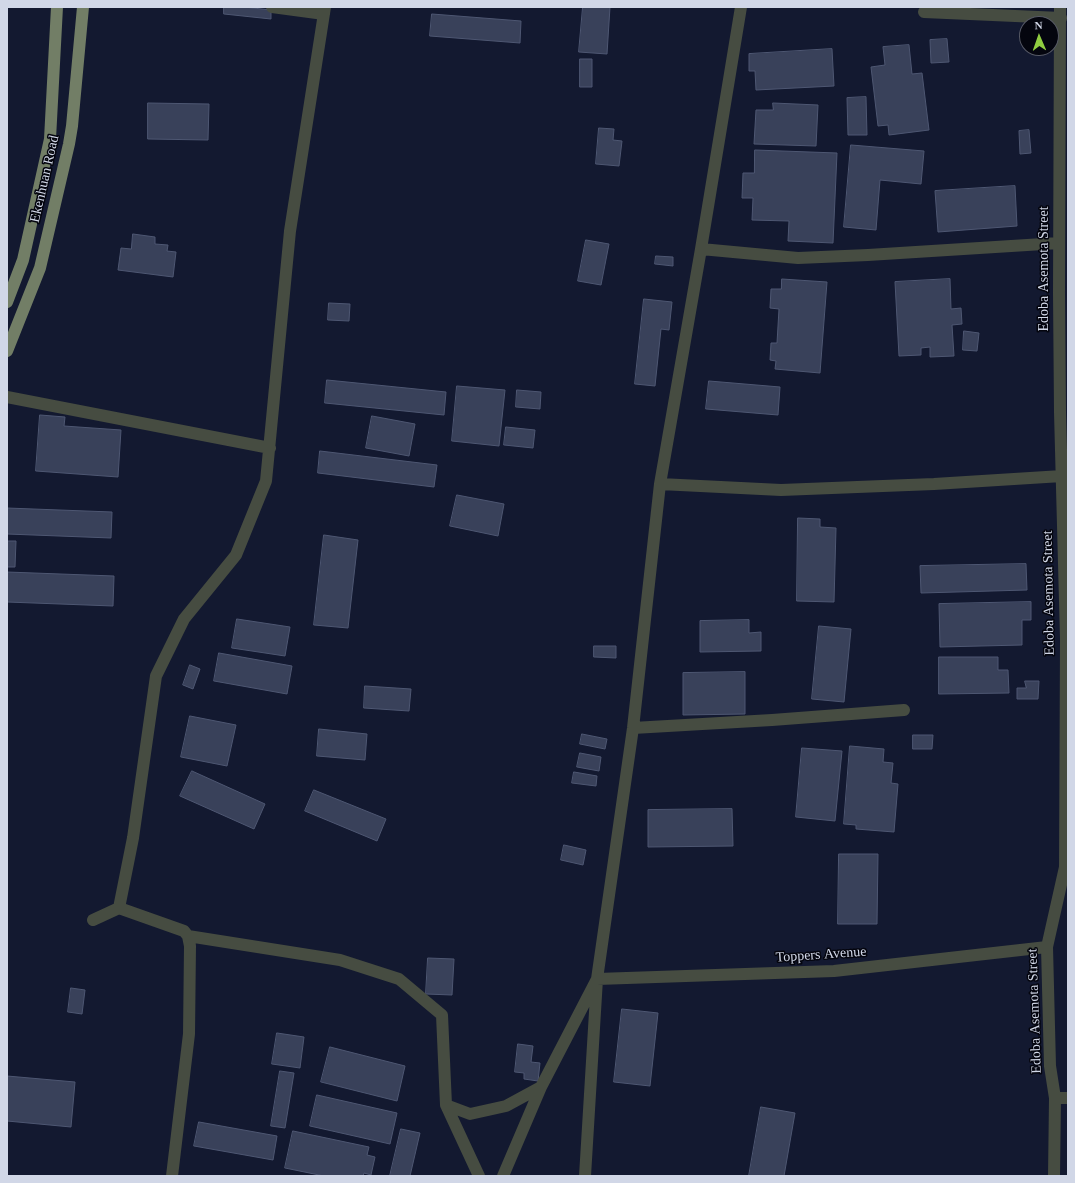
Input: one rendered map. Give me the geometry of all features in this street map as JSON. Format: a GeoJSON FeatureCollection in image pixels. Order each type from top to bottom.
{"type":"FeatureCollection","features":[{"type":"Feature","properties":{"kind":"main road","name":"Ekenhuan Road"},"geometry":{"type":"LineString","coordinates":[[7,302],[23,260],[50,139],[57,7]]}},
{"type":"Feature","properties":{"kind":"main road","name":"Ekenhuan Road"},"geometry":{"type":"LineString","coordinates":[[7,351],[40,268],[69,144],[83,7]]}},
{"type":"Feature","properties":{"kind":"street"},"geometry":{"type":"LineString","coordinates":[[119,908],[133,838],[156,676],[184,619],[236,555],[266,481],[290,231],[325,11],[272,7]]}},
{"type":"Feature","properties":{"kind":"street"},"geometry":{"type":"LineString","coordinates":[[585,1176],[597,979],[633,728],[660,484],[741,7]]}},
{"type":"Feature","properties":{"kind":"street"},"geometry":{"type":"LineString","coordinates":[[924,12],[1061,12]]}},
{"type":"Feature","properties":{"kind":"street","name":"Edoba Asemota Street"},"geometry":{"type":"LineString","coordinates":[[1054,1176],[1055,1098],[1050,1066],[1047,947],[1066,867],[1067,639],[1062,476],[1064,412],[1059,243],[1061,12]]}},
{"type":"Feature","properties":{"kind":"street"},"geometry":{"type":"LineString","coordinates":[[701,249],[798,258],[1059,243]]}},
{"type":"Feature","properties":{"kind":"street"},"geometry":{"type":"LineString","coordinates":[[7,397],[270,448]]}},
{"type":"Feature","properties":{"kind":"street"},"geometry":{"type":"LineString","coordinates":[[660,484],[781,490],[934,484],[1062,476]]}},
{"type":"Feature","properties":{"kind":"street"},"geometry":{"type":"LineString","coordinates":[[633,728],[772,720],[904,710]]}},
{"type":"Feature","properties":{"kind":"street"},"geometry":{"type":"LineString","coordinates":[[93,920],[119,908],[184,930],[188,936],[190,946],[189,1034],[172,1176]]}},
{"type":"Feature","properties":{"kind":"street"},"geometry":{"type":"LineString","coordinates":[[188,936],[340,960],[400,979],[442,1015],[446,1105],[479,1176]]}},
{"type":"Feature","properties":{"kind":"street","name":"Toppers Avenue"},"geometry":{"type":"LineString","coordinates":[[597,979],[834,971],[1047,947]]}},
{"type":"Feature","properties":{"kind":"street"},"geometry":{"type":"LineString","coordinates":[[503,1176],[541,1087],[597,979]]}},
{"type":"Feature","properties":{"kind":"street"},"geometry":{"type":"LineString","coordinates":[[446,1105],[470,1114],[506,1106],[541,1087]]}},
{"type":"Feature","properties":{"kind":"street"},"geometry":{"type":"LineString","coordinates":[[1055,1098],[1068,1098]]}},
{"type":"Feature","properties":{"kind":"building"},"geometry":{"type":"Polygon","coordinates":[[[224,7],[244,7],[271,10],[271,19],[224,14],[224,7]]]}},
{"type":"Feature","properties":{"kind":"building"},"geometry":{"type":"Polygon","coordinates":[[[583,7],[610,7],[607,54],[579,52],[583,7]]]}},
{"type":"Feature","properties":{"kind":"building"},"geometry":{"type":"Polygon","coordinates":[[[432,14],[521,21],[520,43],[430,36],[432,14]]]}},
{"type":"Feature","properties":{"kind":"building"},"geometry":{"type":"Polygon","coordinates":[[[947,39],[949,62],[931,63],[930,40],[947,39]]]}},
{"type":"Feature","properties":{"kind":"building"},"geometry":{"type":"Polygon","coordinates":[[[909,45],[912,74],[922,73],[929,130],[889,135],[888,125],[878,126],[871,67],[885,65],[883,47],[909,45]]]}},
{"type":"Feature","properties":{"kind":"building"},"geometry":{"type":"Polygon","coordinates":[[[832,49],[834,86],[756,90],[755,71],[749,71],[749,54],[832,49]]]}},
{"type":"Feature","properties":{"kind":"building"},"geometry":{"type":"Polygon","coordinates":[[[580,59],[592,59],[592,87],[580,87],[580,59]]]}},
{"type":"Feature","properties":{"kind":"building"},"geometry":{"type":"Polygon","coordinates":[[[866,97],[867,135],[848,135],[847,98],[866,97]]]}},
{"type":"Feature","properties":{"kind":"building"},"geometry":{"type":"Polygon","coordinates":[[[148,103],[209,104],[208,140],[148,139],[148,103]]]}},
{"type":"Feature","properties":{"kind":"building"},"geometry":{"type":"Polygon","coordinates":[[[773,103],[818,105],[816,146],[754,144],[756,110],[773,110],[773,103]]]}},
{"type":"Feature","properties":{"kind":"building"},"geometry":{"type":"Polygon","coordinates":[[[599,128],[614,129],[613,140],[622,141],[619,166],[596,164],[599,128]]]}},
{"type":"Feature","properties":{"kind":"building"},"geometry":{"type":"Polygon","coordinates":[[[1029,130],[1031,153],[1020,154],[1019,131],[1029,130]]]}},
{"type":"Feature","properties":{"kind":"building"},"geometry":{"type":"Polygon","coordinates":[[[851,145],[924,151],[921,184],[880,180],[876,230],[844,227],[851,145]]]}},
{"type":"Feature","properties":{"kind":"building"},"geometry":{"type":"Polygon","coordinates":[[[755,150],[837,153],[833,243],[788,241],[789,221],[752,220],[753,198],[742,198],[743,173],[754,173],[755,150]]]}},
{"type":"Feature","properties":{"kind":"building"},"geometry":{"type":"Polygon","coordinates":[[[1015,186],[1017,226],[938,232],[935,191],[1015,186]]]}},
{"type":"Feature","properties":{"kind":"building"},"geometry":{"type":"Polygon","coordinates":[[[133,234],[155,237],[155,244],[168,245],[167,251],[176,252],[173,277],[118,270],[121,248],[131,249],[133,234]]]}},
{"type":"Feature","properties":{"kind":"building"},"geometry":{"type":"Polygon","coordinates":[[[586,240],[609,244],[601,285],[578,281],[586,240]]]}},
{"type":"Feature","properties":{"kind":"building"},"geometry":{"type":"Polygon","coordinates":[[[656,256],[673,257],[673,266],[655,264],[656,256]]]}},
{"type":"Feature","properties":{"kind":"building"},"geometry":{"type":"Polygon","coordinates":[[[782,279],[827,282],[820,373],[775,369],[776,361],[770,360],[771,343],[777,343],[779,309],[770,308],[771,289],[781,289],[782,279]]]}},
{"type":"Feature","properties":{"kind":"building"},"geometry":{"type":"Polygon","coordinates":[[[950,279],[951,309],[961,308],[962,324],[952,325],[954,356],[930,357],[930,347],[921,348],[921,355],[899,356],[895,282],[950,279]]]}},
{"type":"Feature","properties":{"kind":"building"},"geometry":{"type":"Polygon","coordinates":[[[644,299],[672,302],[669,330],[661,329],[655,386],[635,384],[644,299]]]}},
{"type":"Feature","properties":{"kind":"building"},"geometry":{"type":"Polygon","coordinates":[[[329,303],[350,304],[349,321],[328,320],[329,303]]]}},
{"type":"Feature","properties":{"kind":"building"},"geometry":{"type":"Polygon","coordinates":[[[964,331],[979,333],[977,351],[963,350],[964,331]]]}},
{"type":"Feature","properties":{"kind":"building"},"geometry":{"type":"Polygon","coordinates":[[[327,380],[446,392],[444,415],[325,403],[327,380]]]}},
{"type":"Feature","properties":{"kind":"building"},"geometry":{"type":"Polygon","coordinates":[[[709,381],[780,387],[778,415],[706,409],[709,381]]]}},
{"type":"Feature","properties":{"kind":"building"},"geometry":{"type":"Polygon","coordinates":[[[457,386],[505,390],[499,446],[452,441],[457,386]]]}},
{"type":"Feature","properties":{"kind":"building"},"geometry":{"type":"Polygon","coordinates":[[[517,390],[541,392],[540,409],[516,407],[517,390]]]}},
{"type":"Feature","properties":{"kind":"building"},"geometry":{"type":"Polygon","coordinates":[[[40,415],[65,417],[64,426],[121,430],[118,477],[36,471],[40,415]]]}},
{"type":"Feature","properties":{"kind":"building"},"geometry":{"type":"Polygon","coordinates":[[[372,416],[415,424],[409,456],[366,448],[372,416]]]}},
{"type":"Feature","properties":{"kind":"building"},"geometry":{"type":"Polygon","coordinates":[[[506,427],[535,430],[533,448],[504,445],[506,427]]]}},
{"type":"Feature","properties":{"kind":"building"},"geometry":{"type":"Polygon","coordinates":[[[320,451],[437,465],[434,487],[318,473],[320,451]]]}},
{"type":"Feature","properties":{"kind":"building"},"geometry":{"type":"Polygon","coordinates":[[[457,495],[504,504],[498,536],[450,526],[457,495]]]}},
{"type":"Feature","properties":{"kind":"building"},"geometry":{"type":"Polygon","coordinates":[[[7,508],[112,512],[111,538],[7,534],[7,508]]]}},
{"type":"Feature","properties":{"kind":"building"},"geometry":{"type":"Polygon","coordinates":[[[798,518],[820,519],[820,527],[836,528],[834,602],[797,601],[798,518]]]}},
{"type":"Feature","properties":{"kind":"building"},"geometry":{"type":"Polygon","coordinates":[[[324,535],[358,540],[348,628],[314,625],[324,535]]]}},
{"type":"Feature","properties":{"kind":"building"},"geometry":{"type":"Polygon","coordinates":[[[7,541],[16,541],[15,567],[7,567],[7,541]]]}},
{"type":"Feature","properties":{"kind":"building"},"geometry":{"type":"Polygon","coordinates":[[[1026,564],[1027,590],[921,593],[920,566],[1026,564]]]}},
{"type":"Feature","properties":{"kind":"building"},"geometry":{"type":"Polygon","coordinates":[[[7,572],[114,576],[113,606],[7,602],[7,572]]]}},
{"type":"Feature","properties":{"kind":"building"},"geometry":{"type":"Polygon","coordinates":[[[1031,602],[1031,620],[1022,620],[1022,645],[940,647],[939,604],[1031,602]]]}},
{"type":"Feature","properties":{"kind":"building"},"geometry":{"type":"Polygon","coordinates":[[[237,619],[290,627],[285,656],[232,648],[237,619]]]}},
{"type":"Feature","properties":{"kind":"building"},"geometry":{"type":"Polygon","coordinates":[[[749,620],[749,633],[761,632],[761,651],[700,652],[700,621],[749,620]]]}},
{"type":"Feature","properties":{"kind":"building"},"geometry":{"type":"Polygon","coordinates":[[[819,626],[851,629],[844,702],[812,699],[819,626]]]}},
{"type":"Feature","properties":{"kind":"building"},"geometry":{"type":"Polygon","coordinates":[[[594,646],[616,646],[616,658],[594,657],[594,646]]]}},
{"type":"Feature","properties":{"kind":"building"},"geometry":{"type":"Polygon","coordinates":[[[219,653],[292,666],[287,694],[214,681],[219,653]]]}},
{"type":"Feature","properties":{"kind":"building"},"geometry":{"type":"Polygon","coordinates":[[[939,657],[998,657],[998,670],[1008,670],[1009,693],[939,694],[939,657]]]}},
{"type":"Feature","properties":{"kind":"building"},"geometry":{"type":"Polygon","coordinates":[[[190,665],[200,669],[193,689],[183,685],[190,665]]]}},
{"type":"Feature","properties":{"kind":"building"},"geometry":{"type":"Polygon","coordinates":[[[745,672],[745,714],[683,715],[683,673],[745,672]]]}},
{"type":"Feature","properties":{"kind":"building"},"geometry":{"type":"Polygon","coordinates":[[[1025,681],[1039,681],[1038,699],[1017,699],[1017,688],[1026,688],[1025,681]]]}},
{"type":"Feature","properties":{"kind":"building"},"geometry":{"type":"Polygon","coordinates":[[[365,686],[411,689],[409,711],[364,708],[365,686]]]}},
{"type":"Feature","properties":{"kind":"building"},"geometry":{"type":"Polygon","coordinates":[[[190,716],[236,725],[227,766],[181,757],[190,716]]]}},
{"type":"Feature","properties":{"kind":"building"},"geometry":{"type":"Polygon","coordinates":[[[319,729],[367,734],[365,760],[317,756],[319,729]]]}},
{"type":"Feature","properties":{"kind":"building"},"geometry":{"type":"Polygon","coordinates":[[[582,734],[607,739],[605,749],[580,744],[582,734]]]}},
{"type":"Feature","properties":{"kind":"building"},"geometry":{"type":"Polygon","coordinates":[[[913,735],[933,735],[932,749],[913,749],[913,735]]]}},
{"type":"Feature","properties":{"kind":"building"},"geometry":{"type":"Polygon","coordinates":[[[850,746],[884,749],[883,762],[893,763],[891,783],[898,784],[894,832],[856,829],[856,825],[844,824],[850,746]]]}},
{"type":"Feature","properties":{"kind":"building"},"geometry":{"type":"Polygon","coordinates":[[[802,748],[842,751],[835,821],[796,817],[802,748]]]}},
{"type":"Feature","properties":{"kind":"building"},"geometry":{"type":"Polygon","coordinates":[[[580,753],[601,757],[599,771],[577,767],[580,753]]]}},
{"type":"Feature","properties":{"kind":"building"},"geometry":{"type":"Polygon","coordinates":[[[192,771],[265,804],[254,829],[180,796],[192,771]]]}},
{"type":"Feature","properties":{"kind":"building"},"geometry":{"type":"Polygon","coordinates":[[[574,772],[597,776],[596,786],[572,783],[574,772]]]}},
{"type":"Feature","properties":{"kind":"building"},"geometry":{"type":"Polygon","coordinates":[[[314,790],[386,819],[377,841],[305,811],[314,790]]]}},
{"type":"Feature","properties":{"kind":"building"},"geometry":{"type":"Polygon","coordinates":[[[732,809],[733,846],[648,847],[648,810],[732,809]]]}},
{"type":"Feature","properties":{"kind":"building"},"geometry":{"type":"Polygon","coordinates":[[[564,845],[586,850],[583,865],[561,860],[564,845]]]}},
{"type":"Feature","properties":{"kind":"building"},"geometry":{"type":"Polygon","coordinates":[[[839,854],[878,854],[877,924],[838,924],[839,854]]]}},
{"type":"Feature","properties":{"kind":"building"},"geometry":{"type":"Polygon","coordinates":[[[428,958],[454,959],[452,995],[426,994],[428,958]]]}},
{"type":"Feature","properties":{"kind":"building"},"geometry":{"type":"Polygon","coordinates":[[[71,988],[85,990],[82,1014],[68,1012],[71,988]]]}},
{"type":"Feature","properties":{"kind":"building"},"geometry":{"type":"Polygon","coordinates":[[[622,1009],[658,1013],[650,1086],[614,1082],[622,1009]]]}},
{"type":"Feature","properties":{"kind":"building"},"geometry":{"type":"Polygon","coordinates":[[[277,1033],[304,1037],[300,1068],[272,1064],[277,1033]]]}},
{"type":"Feature","properties":{"kind":"building"},"geometry":{"type":"Polygon","coordinates":[[[518,1044],[533,1046],[531,1062],[540,1063],[538,1081],[524,1079],[524,1073],[515,1072],[518,1044]]]}},
{"type":"Feature","properties":{"kind":"building"},"geometry":{"type":"Polygon","coordinates":[[[330,1047],[405,1066],[397,1101],[321,1082],[330,1047]]]}},
{"type":"Feature","properties":{"kind":"building"},"geometry":{"type":"Polygon","coordinates":[[[280,1071],[294,1073],[285,1128],[271,1126],[280,1071]]]}},
{"type":"Feature","properties":{"kind":"building"},"geometry":{"type":"Polygon","coordinates":[[[7,1076],[75,1082],[71,1127],[7,1121],[7,1076]]]}},
{"type":"Feature","properties":{"kind":"building"},"geometry":{"type":"Polygon","coordinates":[[[317,1095],[397,1113],[390,1144],[310,1126],[317,1095]]]}},
{"type":"Feature","properties":{"kind":"building"},"geometry":{"type":"Polygon","coordinates":[[[761,1107],[795,1113],[784,1176],[749,1176],[761,1107]]]}},
{"type":"Feature","properties":{"kind":"building"},"geometry":{"type":"Polygon","coordinates":[[[199,1122],[277,1136],[273,1160],[194,1146],[199,1122]]]}},
{"type":"Feature","properties":{"kind":"building"},"geometry":{"type":"Polygon","coordinates":[[[401,1129],[420,1133],[410,1176],[390,1176],[401,1129]]]}},
{"type":"Feature","properties":{"kind":"building"},"geometry":{"type":"Polygon","coordinates":[[[293,1131],[369,1147],[367,1155],[375,1157],[371,1175],[364,1173],[363,1176],[324,1176],[285,1168],[293,1131]]]}}]}
